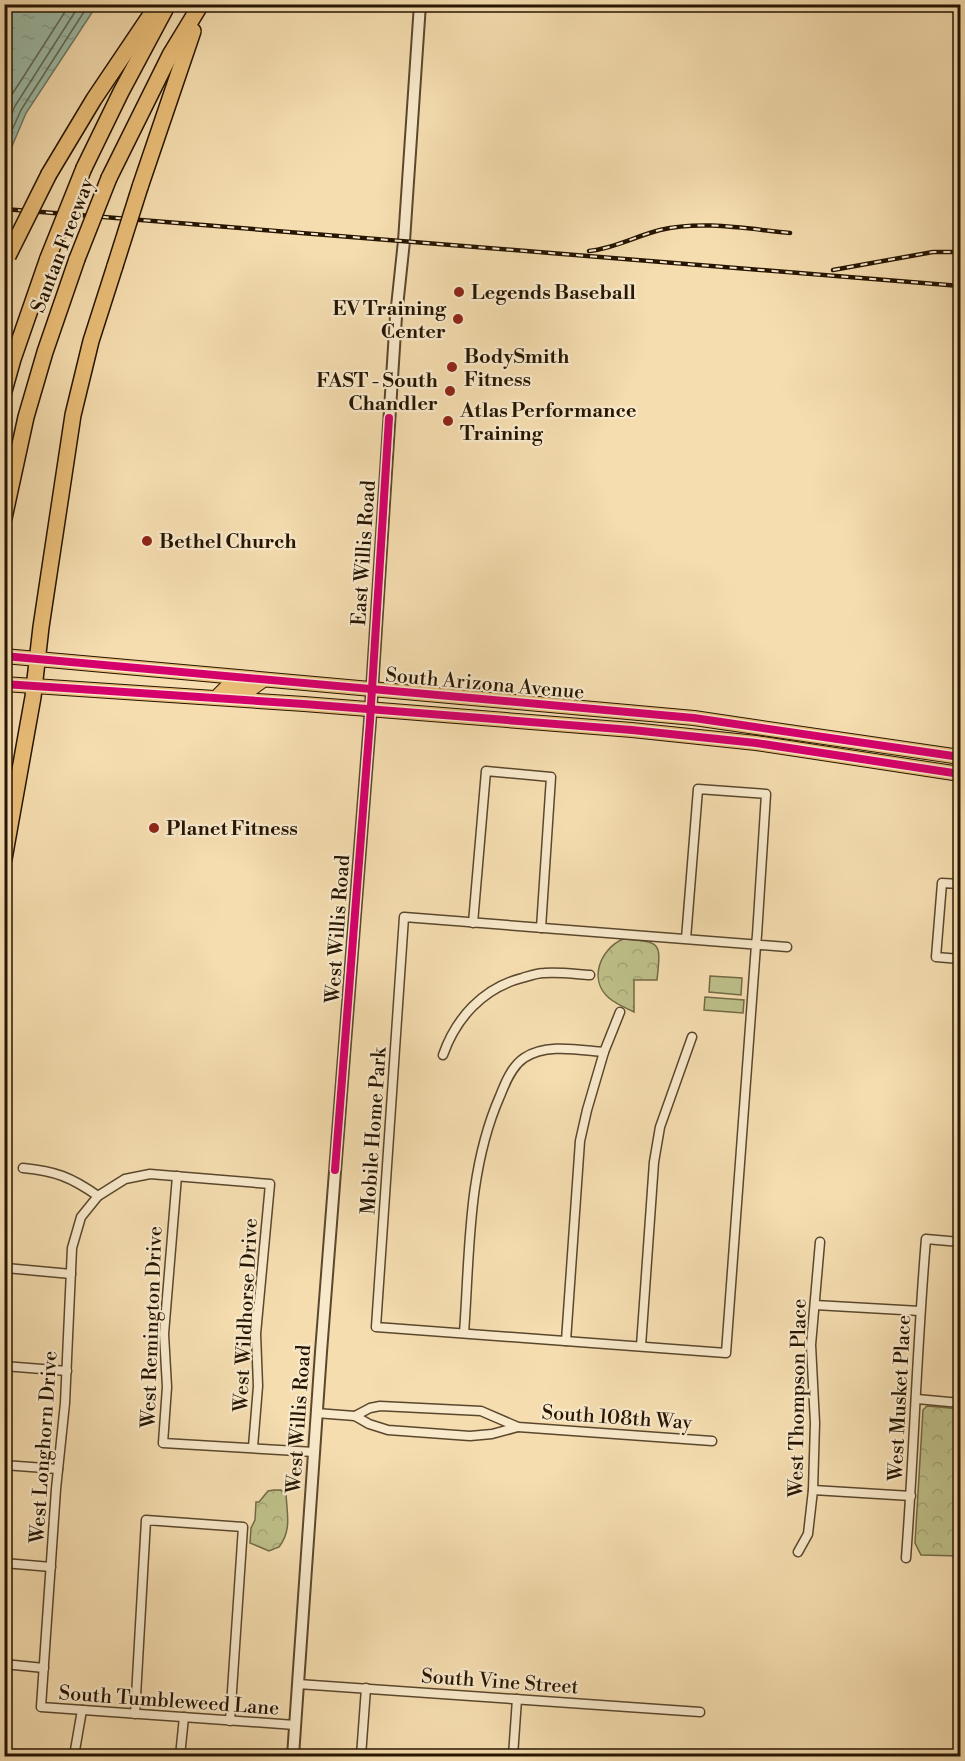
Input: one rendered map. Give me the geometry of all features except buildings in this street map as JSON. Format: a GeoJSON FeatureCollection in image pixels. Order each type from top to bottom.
{"type":"FeatureCollection","features":[{"type":"Feature","properties":{"kind":"highway"},"geometry":{"type":"LineString","coordinates":[[6,260],[49,174],[94,99],[158,4]]}},
{"type":"Feature","properties":{"kind":"highway","name":"Santan Freeway"},"geometry":{"type":"LineString","coordinates":[[4,391],[48,258],[84,168],[120,92],[168,4]]}},
{"type":"Feature","properties":{"kind":"highway"},"geometry":{"type":"LineString","coordinates":[[4,859],[34,686],[73,415],[91,341],[140,187],[203,4]]}},
{"type":"Feature","properties":{"kind":"highway","name":"Santan Freeway"},"geometry":{"type":"LineString","coordinates":[[4,518],[26,417],[76,259],[109,178],[170,55],[203,4]]}},
{"type":"Feature","properties":{"kind":"main road","name":"South Arizona Avenue"},"geometry":{"type":"LineString","coordinates":[[4,656],[694,718],[960,757]]}},
{"type":"Feature","properties":{"kind":"main road"},"geometry":{"type":"LineString","coordinates":[[217,697],[227,687],[252,688],[263,680]]}},
{"type":"Feature","properties":{"kind":"main road","name":"South Arizona Avenue"},"geometry":{"type":"LineString","coordinates":[[4,684],[217,697],[629,730],[756,743],[960,774]]}},
{"type":"Feature","properties":{"kind":"street","name":"East Willis Road"},"geometry":{"type":"LineString","coordinates":[[372,690],[396,316],[420,4]]}},
{"type":"Feature","properties":{"kind":"street","name":"West Willis Road"},"geometry":{"type":"LineString","coordinates":[[292,1756],[372,690]]}},
{"type":"Feature","properties":{"kind":"street"},"geometry":{"type":"LineString","coordinates":[[473,922],[486,771],[551,777],[541,928]]}},
{"type":"Feature","properties":{"kind":"street","name":"Mobile Home Park"},"geometry":{"type":"LineString","coordinates":[[686,939],[698,789],[766,794],[756,945],[726,1353],[376,1327],[404,917],[756,945],[787,947]]}},
{"type":"Feature","properties":{"kind":"street"},"geometry":{"type":"LineString","coordinates":[[960,884],[942,883],[936,957],[960,959]]}},
{"type":"Feature","properties":{"kind":"street"},"geometry":{"type":"LineString","coordinates":[[443,1055],[449,1038],[461,1020],[476,1002],[493,989],[514,980],[542,973],[590,975]]}},
{"type":"Feature","properties":{"kind":"street"},"geometry":{"type":"LineString","coordinates":[[566,1341],[580,1141],[604,1052],[620,1012]]}},
{"type":"Feature","properties":{"kind":"street"},"geometry":{"type":"LineString","coordinates":[[641,1346],[654,1162],[660,1127],[692,1037]]}},
{"type":"Feature","properties":{"kind":"street"},"geometry":{"type":"LineString","coordinates":[[464,1333],[472,1205],[477,1169],[490,1117],[505,1083],[517,1064],[538,1050],[573,1049],[604,1052]]}},
{"type":"Feature","properties":{"kind":"street"},"geometry":{"type":"LineString","coordinates":[[22,1168],[47,1170],[74,1180],[98,1196],[125,1179],[150,1174],[177,1176]]}},
{"type":"Feature","properties":{"kind":"street","name":"West Wildhorse Drive"},"geometry":{"type":"LineString","coordinates":[[177,1176],[270,1184],[256,1334],[258,1386],[253,1447]]}},
{"type":"Feature","properties":{"kind":"street","name":"West Remington Drive"},"geometry":{"type":"LineString","coordinates":[[177,1176],[164,1334],[167,1387],[163,1443],[253,1447]]}},
{"type":"Feature","properties":{"kind":"street","name":"West Longhorn Drive"},"geometry":{"type":"LineString","coordinates":[[41,1707],[67,1371],[72,1248],[81,1217],[98,1196]]}},
{"type":"Feature","properties":{"kind":"street","name":"West Musket Place"},"geometry":{"type":"LineString","coordinates":[[906,1558],[926,1239],[960,1242]]}},
{"type":"Feature","properties":{"kind":"street","name":"West Thompson Place"},"geometry":{"type":"LineString","coordinates":[[798,1552],[808,1534],[813,1490],[815,1423],[811,1345],[820,1242]]}},
{"type":"Feature","properties":{"kind":"street"},"geometry":{"type":"LineString","coordinates":[[6,1269],[70,1274]]}},
{"type":"Feature","properties":{"kind":"street"},"geometry":{"type":"LineString","coordinates":[[815,1305],[920,1311]]}},
{"type":"Feature","properties":{"kind":"street"},"geometry":{"type":"LineString","coordinates":[[4,1366],[67,1371]]}},
{"type":"Feature","properties":{"kind":"street"},"geometry":{"type":"LineString","coordinates":[[917,1400],[960,1403]]}},
{"type":"Feature","properties":{"kind":"street","name":"South 108th Way"},"geometry":{"type":"LineString","coordinates":[[355,1416],[370,1408],[380,1406],[416,1406],[481,1411],[518,1426],[712,1441]]}},
{"type":"Feature","properties":{"kind":"street","name":"South 108th Way"},"geometry":{"type":"LineString","coordinates":[[316,1413],[355,1416],[369,1424],[388,1430],[470,1436],[492,1434],[518,1426]]}},
{"type":"Feature","properties":{"kind":"street"},"geometry":{"type":"LineString","coordinates":[[253,1447],[314,1452]]}},
{"type":"Feature","properties":{"kind":"street"},"geometry":{"type":"LineString","coordinates":[[4,1465],[58,1469]]}},
{"type":"Feature","properties":{"kind":"street"},"geometry":{"type":"LineString","coordinates":[[813,1490],[911,1496]]}},
{"type":"Feature","properties":{"kind":"street"},"geometry":{"type":"LineString","coordinates":[[135,1714],[146,1520],[243,1527],[230,1721]]}},
{"type":"Feature","properties":{"kind":"street"},"geometry":{"type":"LineString","coordinates":[[4,1563],[51,1567]]}},
{"type":"Feature","properties":{"kind":"street"},"geometry":{"type":"LineString","coordinates":[[4,1664],[44,1668]]}},
{"type":"Feature","properties":{"kind":"street","name":"South Vine Street"},"geometry":{"type":"LineString","coordinates":[[298,1684],[700,1712]]}},
{"type":"Feature","properties":{"kind":"street"},"geometry":{"type":"LineString","coordinates":[[361,1756],[366,1688]]}},
{"type":"Feature","properties":{"kind":"street"},"geometry":{"type":"LineString","coordinates":[[513,1756],[517,1699]]}},
{"type":"Feature","properties":{"kind":"street","name":"South Tumbleweed Lane"},"geometry":{"type":"LineString","coordinates":[[41,1707],[295,1725]]}},
{"type":"Feature","properties":{"kind":"street"},"geometry":{"type":"LineString","coordinates":[[74,1756],[82,1710]]}},
{"type":"Feature","properties":{"kind":"street"},"geometry":{"type":"LineString","coordinates":[[180,1756],[184,1717]]}},
{"type":"Feature","properties":{"kind":"street"},"geometry":{"type":"LineString","coordinates":[[448,1756],[462,1756]]}},
{"type":"Feature","properties":{"kind":"green space"},"geometry":{"type":"Polygon","coordinates":[[[623,939],[652,943],[658,951],[657,980],[634,980],[634,1012],[609,998],[599,983],[598,974],[603,957],[608,950],[623,939]]]}},
{"type":"Feature","properties":{"kind":"green space"},"geometry":{"type":"Polygon","coordinates":[[[710,976],[742,978],[741,995],[709,992],[710,976]]]}},
{"type":"Feature","properties":{"kind":"green space"},"geometry":{"type":"Polygon","coordinates":[[[705,997],[744,1000],[743,1013],[704,1010],[705,997]]]}},
{"type":"Feature","properties":{"kind":"green space"},"geometry":{"type":"Polygon","coordinates":[[[927,1406],[960,1409],[960,1556],[921,1555],[915,1543],[923,1410],[927,1406]]]}},
{"type":"Feature","properties":{"kind":"green space"},"geometry":{"type":"Polygon","coordinates":[[[281,1490],[286,1494],[288,1522],[283,1541],[279,1547],[269,1551],[250,1543],[251,1528],[255,1520],[256,1502],[259,1502],[268,1491],[281,1490]]]}},
{"type":"Feature","properties":{"kind":"water"},"geometry":{"type":"Polygon","coordinates":[[[5,4],[97,5],[26,113],[5,163],[5,4]]]}},
{"type":"Feature","properties":{"kind":"railway"},"geometry":{"type":"LineString","coordinates":[[4,209],[960,286]]}},
{"type":"Feature","properties":{"kind":"railway"},"geometry":{"type":"LineString","coordinates":[[589,251],[676,227],[725,226],[790,233]]}},
{"type":"Feature","properties":{"kind":"railway"},"geometry":{"type":"LineString","coordinates":[[833,270],[933,252],[960,252]]}},
{"type":"Feature","properties":{"kind":"cycle path"},"geometry":{"type":"LineString","coordinates":[[335,1170],[370,721],[389,418]]}},
{"type":"Feature","properties":{"kind":"cycle path"},"geometry":{"type":"LineString","coordinates":[[4,656],[694,718],[960,757]]}},
{"type":"Feature","properties":{"kind":"cycle path"},"geometry":{"type":"LineString","coordinates":[[4,684],[304,704],[632,730],[756,743],[960,774]]}},
{"type":"Feature","properties":{"kind":"place","name":"Legends Baseball"},"geometry":{"type":"Point","coordinates":[459,292]}},
{"type":"Feature","properties":{"kind":"place","name":"EV Training Center"},"geometry":{"type":"Point","coordinates":[458,319]}},
{"type":"Feature","properties":{"kind":"place","name":"BodySmith Fitness"},"geometry":{"type":"Point","coordinates":[452,367]}},
{"type":"Feature","properties":{"kind":"place","name":"FAST - South Chandler"},"geometry":{"type":"Point","coordinates":[450,391]}},
{"type":"Feature","properties":{"kind":"place","name":"Atlas Performance Training"},"geometry":{"type":"Point","coordinates":[448,421]}},
{"type":"Feature","properties":{"kind":"place","name":"Bethel Church"},"geometry":{"type":"Point","coordinates":[147,541]}},
{"type":"Feature","properties":{"kind":"place","name":"Planet Fitness"},"geometry":{"type":"Point","coordinates":[154,828]}}]}
